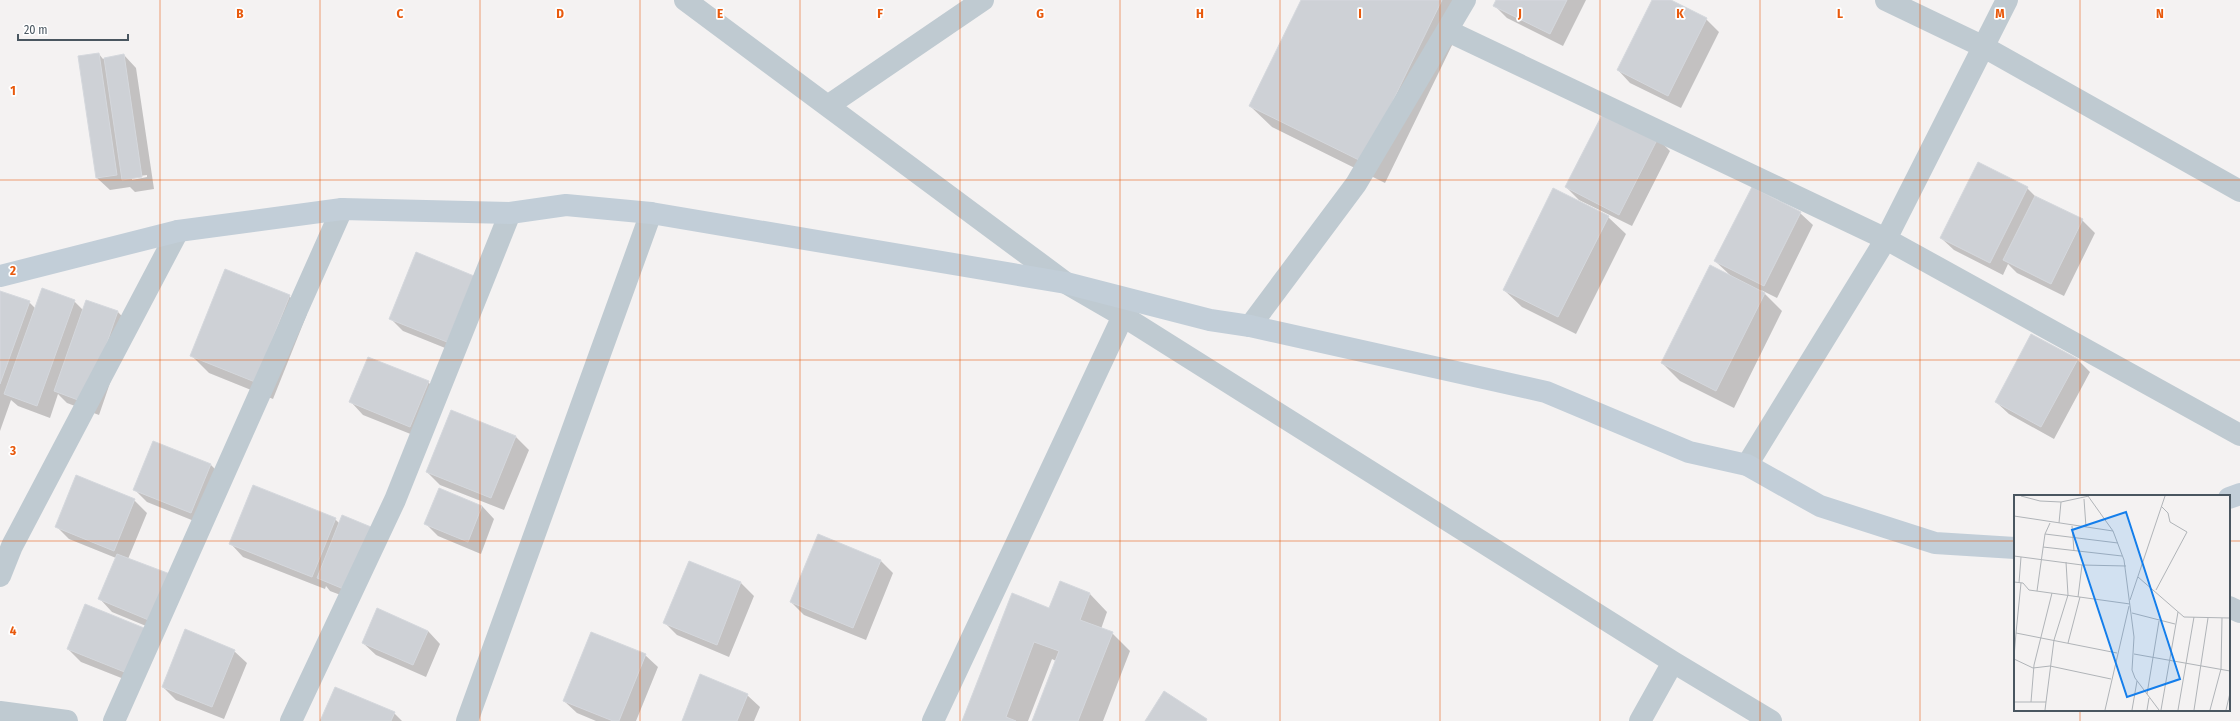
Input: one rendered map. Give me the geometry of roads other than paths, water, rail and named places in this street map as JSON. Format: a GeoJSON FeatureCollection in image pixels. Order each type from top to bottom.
{"type":"FeatureCollection","features":[{"type":"Feature","properties":{"kind":"main road"},"geometry":{"type":"LineString","coordinates":[[0,276],[178,231],[342,209],[510,213],[566,205],[651,213],[1066,283],[1210,320],[1250,326],[1546,392],[1689,452],[1747,465],[1820,506],[1935,543],[2014,548]]}},
{"type":"Feature","properties":{"kind":"main road"},"geometry":{"type":"LineString","coordinates":[[2230,498],[2240,494]]}},
{"type":"Feature","properties":{"kind":"street"},"geometry":{"type":"LineString","coordinates":[[685,0],[829,105],[1066,283],[1123,316],[1673,662],[1772,721]]}},
{"type":"Feature","properties":{"kind":"street"},"geometry":{"type":"LineString","coordinates":[[829,105],[983,0]]}},
{"type":"Feature","properties":{"kind":"street"},"geometry":{"type":"LineString","coordinates":[[1250,326],[1356,184],[1465,0]]}},
{"type":"Feature","properties":{"kind":"street"},"geometry":{"type":"LineString","coordinates":[[1886,0],[1984,47],[2240,191]]}},
{"type":"Feature","properties":{"kind":"street"},"geometry":{"type":"LineString","coordinates":[[1747,465],[1886,239],[2007,0]]}},
{"type":"Feature","properties":{"kind":"street"},"geometry":{"type":"LineString","coordinates":[[1448,31],[1886,239],[2240,435]]}},
{"type":"Feature","properties":{"kind":"street"},"geometry":{"type":"LineString","coordinates":[[114,721],[342,209]]}},
{"type":"Feature","properties":{"kind":"street"},"geometry":{"type":"LineString","coordinates":[[291,721],[395,500],[510,213]]}},
{"type":"Feature","properties":{"kind":"street"},"geometry":{"type":"LineString","coordinates":[[466,721],[651,213]]}},
{"type":"Feature","properties":{"kind":"street"},"geometry":{"type":"LineString","coordinates":[[0,576],[6,544],[178,231]]}},
{"type":"Feature","properties":{"kind":"street"},"geometry":{"type":"LineString","coordinates":[[934,721],[1123,316]]}},
{"type":"Feature","properties":{"kind":"street"},"geometry":{"type":"LineString","coordinates":[[2230,607],[2240,612]]}},
{"type":"Feature","properties":{"kind":"street"},"geometry":{"type":"LineString","coordinates":[[1640,721],[1673,662]]}},
{"type":"Feature","properties":{"kind":"street"},"geometry":{"type":"LineString","coordinates":[[0,712],[67,721]]}}]}
